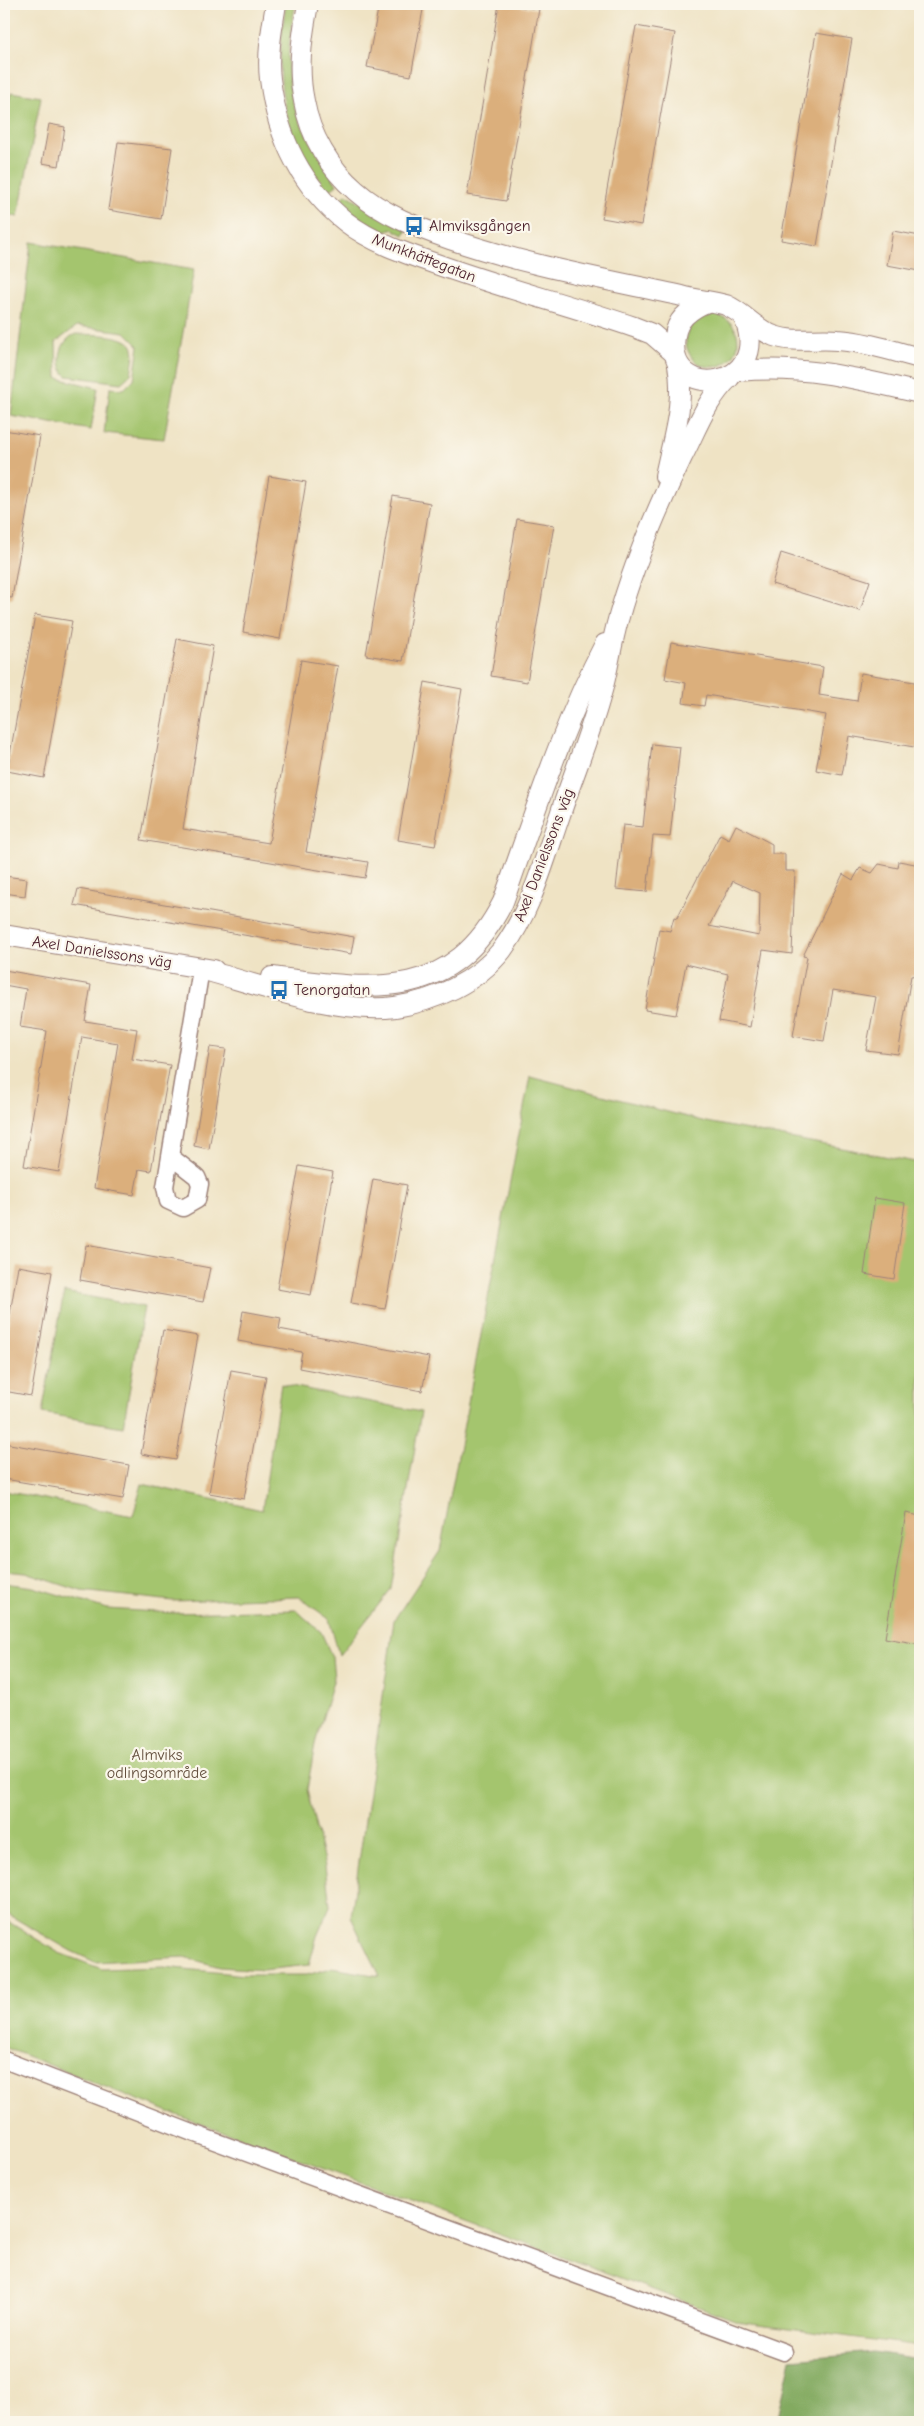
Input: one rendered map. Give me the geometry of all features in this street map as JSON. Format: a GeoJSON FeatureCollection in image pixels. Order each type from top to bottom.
{"type":"FeatureCollection","features":[{"type":"Feature","properties":{"kind":"street","name":"Munkhättegatan"},"geometry":{"type":"LineString","coordinates":[[276,4],[270,43],[270,78],[279,128],[298,168],[328,206],[347,223],[369,237],[404,253],[487,282],[652,334],[692,376],[704,381],[717,382],[734,374],[795,368],[825,372],[920,393]]}},
{"type":"Feature","properties":{"kind":"street","name":"Munkhättegatan"},"geometry":{"type":"LineString","coordinates":[[308,4],[300,50],[300,78],[304,103],[323,152],[340,176],[357,192],[378,207],[414,226],[485,251],[726,305],[740,313],[759,329],[784,339],[839,340],[920,358]]}},
{"type":"Feature","properties":{"kind":"street"},"geometry":{"type":"LineString","coordinates":[[676,359],[675,334],[679,323],[695,307],[707,302]]}},
{"type":"Feature","properties":{"kind":"street"},"geometry":{"type":"LineString","coordinates":[[734,374],[746,359],[749,342],[744,318]]}},
{"type":"Feature","properties":{"kind":"street","name":"Axel Danielssons väg"},"geometry":{"type":"LineString","coordinates":[[658,507],[680,405],[682,387],[676,359]]}},
{"type":"Feature","properties":{"kind":"street","name":"Axel Danielssons väg"},"geometry":{"type":"LineString","coordinates":[[4,935],[201,969],[370,987],[397,986],[421,978],[442,969],[460,957],[492,924],[503,902],[552,764],[583,686],[618,620],[658,507],[704,412],[721,385],[734,374]]}},
{"type":"Feature","properties":{"kind":"street"},"geometry":{"type":"LineString","coordinates":[[170,1156],[201,969]]}},
{"type":"Feature","properties":{"kind":"street"},"geometry":{"type":"LineString","coordinates":[[4,2060],[190,2132],[784,2352]]}},
{"type":"Feature","properties":{"kind":"green space"},"geometry":{"type":"Polygon","coordinates":[[[286,4],[296,4],[288,59],[288,73],[293,101],[305,132],[337,185],[329,191],[299,148],[290,126],[284,103],[280,56],[286,4]]]}},
{"type":"Feature","properties":{"kind":"green space"},"geometry":{"type":"Polygon","coordinates":[[[11,92],[41,97],[18,217],[4,214],[4,124],[11,92]]]}},
{"type":"Feature","properties":{"kind":"green space"},"geometry":{"type":"Polygon","coordinates":[[[346,194],[407,230],[404,235],[393,229],[385,232],[353,214],[338,202],[346,194]]]}},
{"type":"Feature","properties":{"kind":"green space"},"geometry":{"type":"Polygon","coordinates":[[[31,242],[194,270],[164,439],[104,433],[110,388],[124,389],[134,379],[139,346],[125,332],[77,326],[56,342],[57,378],[98,388],[91,430],[11,416],[31,242]]]}},
{"type":"Feature","properties":{"kind":"green space"},"geometry":{"type":"Polygon","coordinates":[[[707,315],[717,315],[726,319],[734,327],[738,341],[734,355],[726,363],[717,367],[707,367],[698,363],[690,355],[686,346],[686,336],[690,327],[698,319],[707,315]]]}},
{"type":"Feature","properties":{"kind":"green space"},"geometry":{"type":"Polygon","coordinates":[[[76,334],[115,337],[128,342],[134,352],[131,374],[121,383],[67,376],[61,366],[61,353],[66,341],[76,334]]]}},
{"type":"Feature","properties":{"kind":"green space"},"geometry":{"type":"Polygon","coordinates":[[[530,1076],[706,1122],[920,1163],[920,2346],[743,2323],[169,2112],[4,2047],[4,1919],[59,1953],[102,1969],[164,1967],[245,1975],[307,1975],[331,1968],[380,1976],[363,1941],[360,1940],[351,1917],[394,1620],[440,1551],[530,1076]]]}},
{"type":"Feature","properties":{"kind":"green space"},"geometry":{"type":"Polygon","coordinates":[[[64,1292],[144,1307],[123,1427],[42,1413],[64,1292]]]}},
{"type":"Feature","properties":{"kind":"green space"},"geometry":{"type":"Polygon","coordinates":[[[281,1384],[421,1412],[391,1589],[339,1655],[329,1619],[299,1597],[173,1601],[81,1591],[26,1573],[4,1571],[4,1491],[133,1516],[142,1484],[262,1510],[281,1384]]]}},
{"type":"Feature","properties":{"kind":"green space","name":"Almviks odlingsområde"},"geometry":{"type":"Polygon","coordinates":[[[4,1583],[33,1587],[107,1609],[174,1613],[296,1610],[321,1632],[332,1657],[334,1678],[315,1744],[307,1790],[325,1866],[330,1906],[317,1936],[309,1965],[263,1970],[220,1967],[184,1957],[95,1962],[71,1951],[4,1912],[4,1583]]]}},
{"type":"Feature","properties":{"kind":"green space"},"geometry":{"type":"Polygon","coordinates":[[[873,2352],[920,2359],[920,2422],[777,2422],[791,2359],[873,2352]]]}},
{"type":"Feature","properties":{"kind":"building"},"geometry":{"type":"Polygon","coordinates":[[[379,4],[424,4],[411,76],[367,67],[379,4]]]}},
{"type":"Feature","properties":{"kind":"building"},"geometry":{"type":"Polygon","coordinates":[[[499,4],[539,9],[506,201],[467,195],[499,4]]]}},
{"type":"Feature","properties":{"kind":"building"},"geometry":{"type":"Polygon","coordinates":[[[636,26],[675,33],[641,225],[602,218],[636,26]]]}},
{"type":"Feature","properties":{"kind":"building"},"geometry":{"type":"Polygon","coordinates":[[[816,33],[852,39],[817,246],[781,240],[816,33]]]}},
{"type":"Feature","properties":{"kind":"building"},"geometry":{"type":"Polygon","coordinates":[[[49,124],[65,127],[59,166],[42,163],[49,124]]]}},
{"type":"Feature","properties":{"kind":"building"},"geometry":{"type":"Polygon","coordinates":[[[118,142],[172,148],[161,219],[108,210],[118,142]]]}},
{"type":"Feature","properties":{"kind":"building"},"geometry":{"type":"Polygon","coordinates":[[[893,231],[920,236],[920,271],[887,265],[893,231]]]}},
{"type":"Feature","properties":{"kind":"building"},"geometry":{"type":"Polygon","coordinates":[[[4,430],[40,436],[12,598],[4,597],[4,430]]]}},
{"type":"Feature","properties":{"kind":"building"},"geometry":{"type":"Polygon","coordinates":[[[269,476],[306,482],[280,639],[243,632],[269,476]]]}},
{"type":"Feature","properties":{"kind":"building"},"geometry":{"type":"Polygon","coordinates":[[[393,496],[430,503],[403,661],[366,655],[393,496]]]}},
{"type":"Feature","properties":{"kind":"building"},"geometry":{"type":"Polygon","coordinates":[[[517,519],[554,525],[527,682],[491,676],[517,519]]]}},
{"type":"Feature","properties":{"kind":"building"},"geometry":{"type":"Polygon","coordinates":[[[781,553],[870,581],[860,611],[772,584],[781,553]]]}},
{"type":"Feature","properties":{"kind":"building"},"geometry":{"type":"Polygon","coordinates":[[[35,615],[72,621],[44,778],[7,771],[35,615]]]}},
{"type":"Feature","properties":{"kind":"building"},"geometry":{"type":"Polygon","coordinates":[[[177,639],[213,646],[183,829],[269,843],[301,660],[338,666],[306,852],[368,862],[365,878],[141,840],[177,639]]]}},
{"type":"Feature","properties":{"kind":"building"},"geometry":{"type":"Polygon","coordinates":[[[671,642],[823,667],[819,695],[857,701],[861,673],[920,683],[920,748],[849,736],[842,775],[816,770],[826,715],[706,695],[704,706],[683,703],[686,683],[665,679],[671,642]]]}},
{"type":"Feature","properties":{"kind":"building"},"geometry":{"type":"Polygon","coordinates":[[[425,682],[462,689],[435,846],[398,840],[425,682]]]}},
{"type":"Feature","properties":{"kind":"building"},"geometry":{"type":"Polygon","coordinates":[[[652,744],[680,747],[670,837],[653,836],[647,892],[616,889],[623,825],[643,827],[652,744]]]}},
{"type":"Feature","properties":{"kind":"building"},"geometry":{"type":"Polygon","coordinates":[[[736,825],[772,844],[772,854],[785,854],[785,871],[795,871],[792,954],[763,950],[750,1027],[719,1021],[728,974],[686,964],[676,1015],[645,1010],[659,929],[670,931],[674,917],[677,918],[720,834],[729,839],[736,825]],[[733,881],[709,926],[759,936],[760,893],[733,881]]]}},
{"type":"Feature","properties":{"kind":"building"},"geometry":{"type":"Polygon","coordinates":[[[899,861],[920,865],[920,924],[917,944],[920,945],[920,949],[917,975],[911,976],[898,1054],[866,1050],[876,997],[833,990],[824,1041],[793,1036],[807,957],[803,956],[843,874],[853,880],[860,868],[872,873],[879,864],[898,868],[899,861]]]}},
{"type":"Feature","properties":{"kind":"building"},"geometry":{"type":"Polygon","coordinates":[[[4,876],[27,879],[25,896],[4,893],[4,876]]]}},
{"type":"Feature","properties":{"kind":"building"},"geometry":{"type":"Polygon","coordinates":[[[78,889],[354,937],[351,954],[74,905],[78,889]]]}},
{"type":"Feature","properties":{"kind":"building"},"geometry":{"type":"Polygon","coordinates":[[[4,970],[91,985],[85,1021],[137,1029],[132,1059],[170,1065],[151,1171],[139,1169],[134,1195],[94,1188],[118,1043],[82,1037],[59,1172],[24,1166],[47,1031],[20,1027],[26,989],[4,985],[4,970]]]}},
{"type":"Feature","properties":{"kind":"building"},"geometry":{"type":"Polygon","coordinates":[[[210,1047],[226,1049],[209,1149],[194,1146],[210,1047]]]}},
{"type":"Feature","properties":{"kind":"building"},"geometry":{"type":"Polygon","coordinates":[[[299,1166],[333,1172],[311,1295],[277,1289],[299,1166]]]}},
{"type":"Feature","properties":{"kind":"building"},"geometry":{"type":"Polygon","coordinates":[[[373,1179],[407,1185],[385,1309],[351,1303],[373,1179]]]}},
{"type":"Feature","properties":{"kind":"building"},"geometry":{"type":"Polygon","coordinates":[[[875,1198],[905,1203],[894,1279],[864,1274],[875,1198]]]}},
{"type":"Feature","properties":{"kind":"building"},"geometry":{"type":"Polygon","coordinates":[[[86,1245],[210,1268],[203,1302],[80,1280],[86,1245]]]}},
{"type":"Feature","properties":{"kind":"building"},"geometry":{"type":"Polygon","coordinates":[[[18,1266],[52,1272],[31,1396],[4,1391],[4,1349],[18,1266]]]}},
{"type":"Feature","properties":{"kind":"building"},"geometry":{"type":"Polygon","coordinates":[[[243,1311],[281,1318],[279,1329],[429,1357],[422,1391],[299,1368],[302,1352],[238,1341],[243,1311]]]}},
{"type":"Feature","properties":{"kind":"building"},"geometry":{"type":"Polygon","coordinates":[[[163,1330],[198,1336],[176,1460],[141,1454],[163,1330]]]}},
{"type":"Feature","properties":{"kind":"building"},"geometry":{"type":"Polygon","coordinates":[[[231,1370],[266,1376],[244,1499],[209,1493],[231,1370]]]}},
{"type":"Feature","properties":{"kind":"building"},"geometry":{"type":"Polygon","coordinates":[[[4,1443],[129,1465],[123,1499],[4,1479],[4,1443]]]}},
{"type":"Feature","properties":{"kind":"building"},"geometry":{"type":"Polygon","coordinates":[[[906,1513],[920,1516],[920,1644],[885,1638],[906,1513]]]}},
{"type":"Feature","properties":{"kind":"place","name":"Almviksgången"},"geometry":{"type":"Point","coordinates":[414,226]}},
{"type":"Feature","properties":{"kind":"place","name":"Tenorgatan"},"geometry":{"type":"Point","coordinates":[279,990]}}]}
